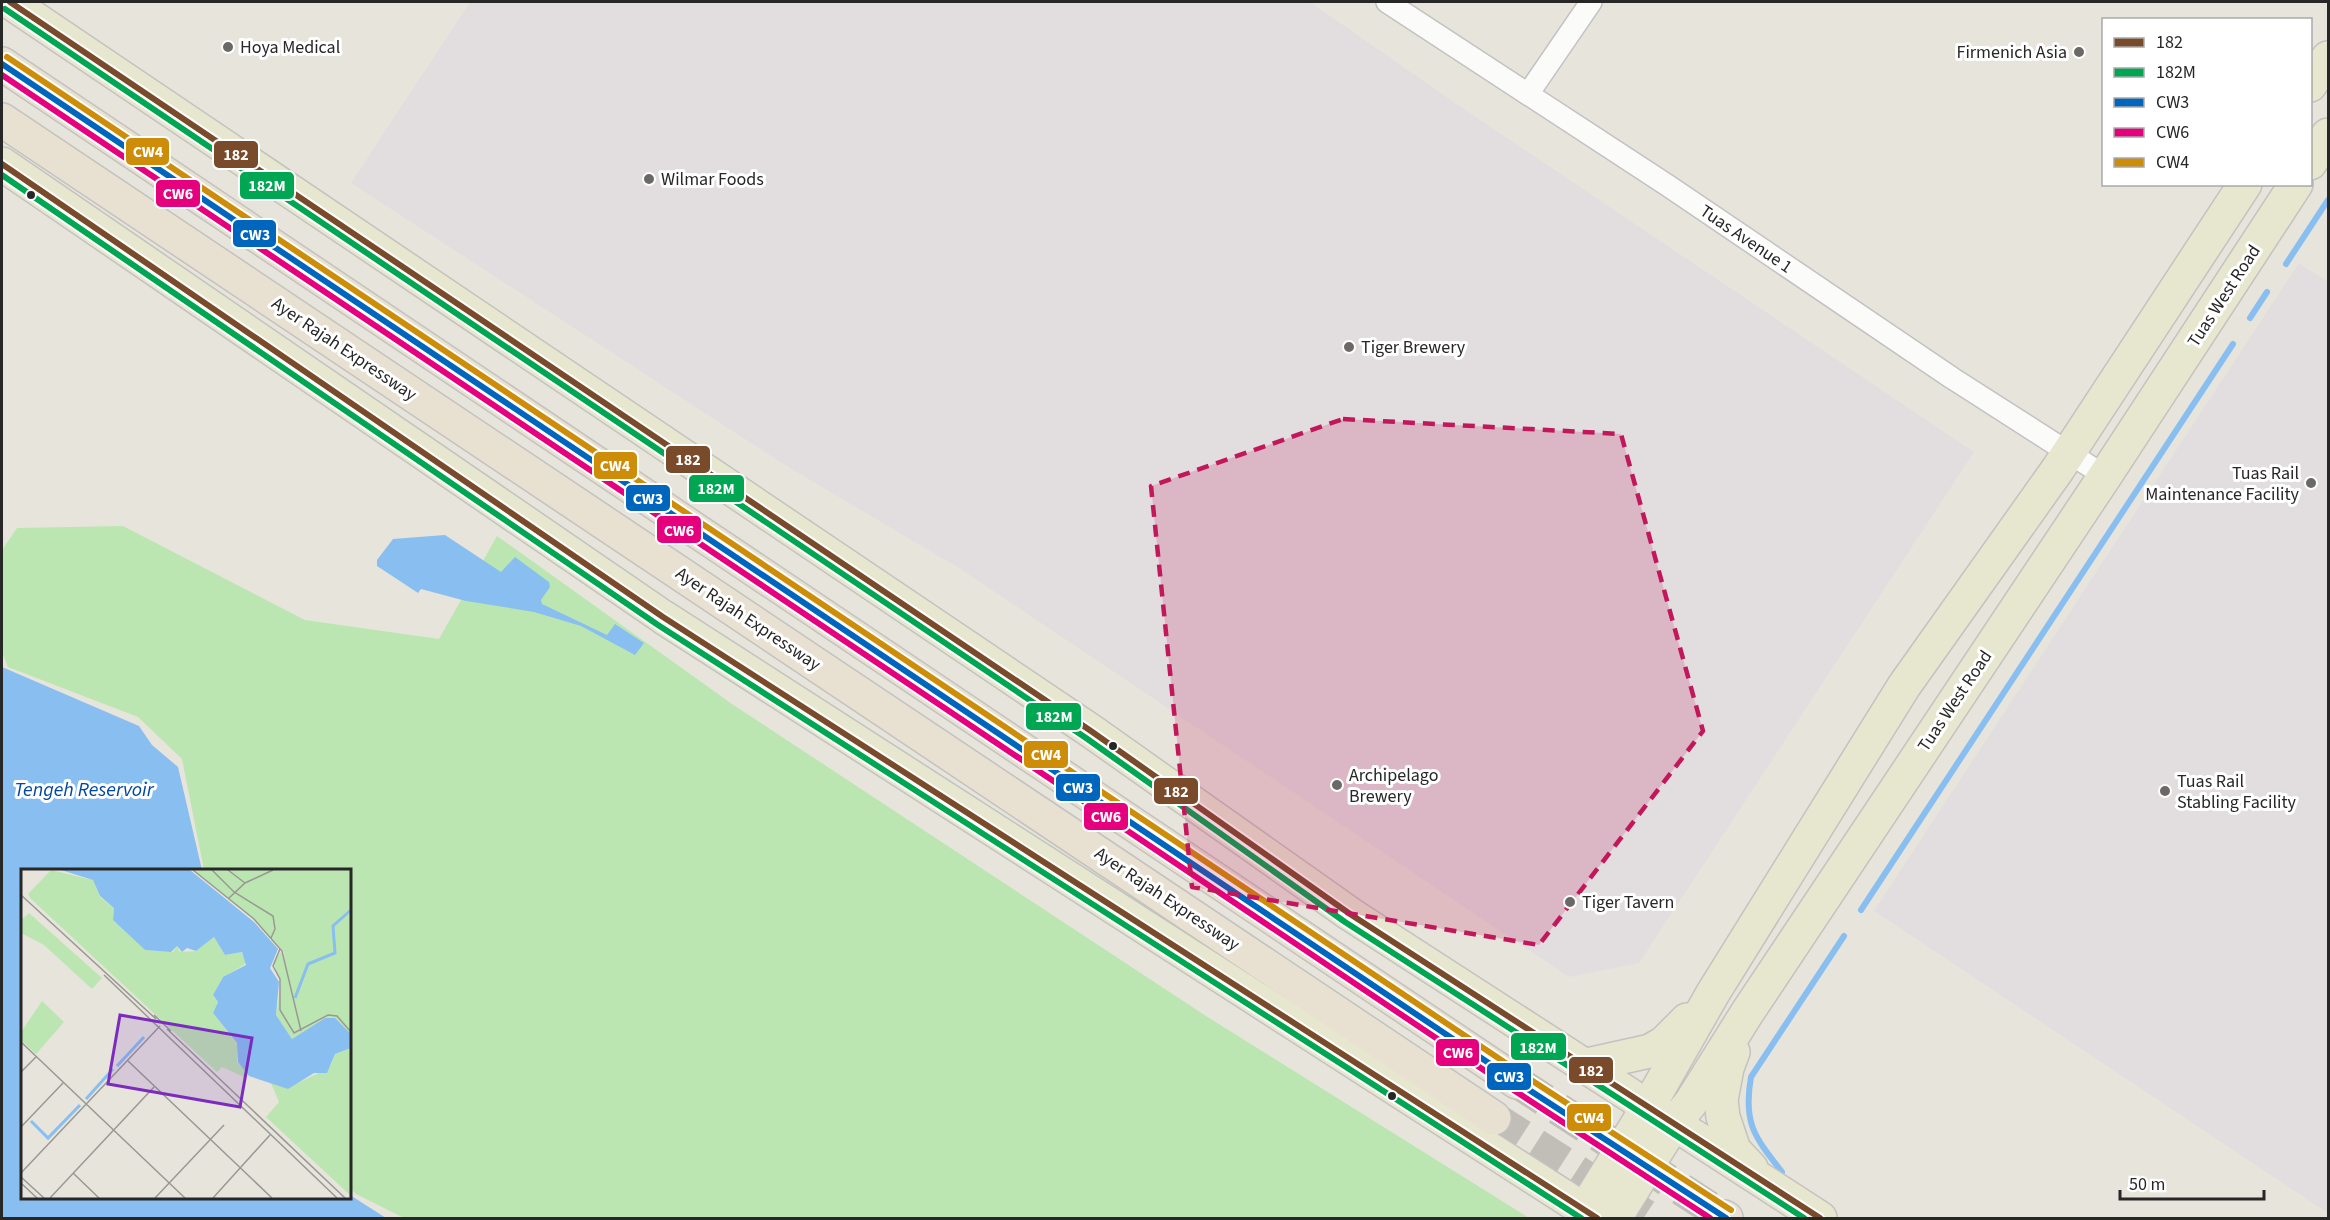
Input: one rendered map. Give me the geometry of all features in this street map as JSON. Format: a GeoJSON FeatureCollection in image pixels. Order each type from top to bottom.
{"type":"FeatureCollection","features":[{"type":"Feature","properties":{"kind":"highway"},"geometry":{"type":"LineString","coordinates":[[2,64],[1517,1082]]}},
{"type":"Feature","properties":{"kind":"highway","name":"Ayer Rajah Expressway"},"geometry":{"type":"LineString","coordinates":[[2,120],[1494,1118]]}},
{"type":"Feature","properties":{"kind":"main road"},"geometry":{"type":"LineString","coordinates":[[10,2],[1091,731],[1350,914],[1820,1218]]}},
{"type":"Feature","properties":{"kind":"main road"},"geometry":{"type":"LineString","coordinates":[[2312,82],[2328,58]]}},
{"type":"Feature","properties":{"kind":"main road"},"geometry":{"type":"LineString","coordinates":[[2312,160],[2328,135]]}},
{"type":"Feature","properties":{"kind":"main road"},"geometry":{"type":"LineString","coordinates":[[2,164],[663,617],[1599,1216]]}},
{"type":"Feature","properties":{"kind":"main road","name":"Tuas West Road"},"geometry":{"type":"LineString","coordinates":[[1599,1216],[1661,1115],[1713,993],[1904,686],[2068,453],[2244,186]]}},
{"type":"Feature","properties":{"kind":"main road","name":"Tuas West Road"},"geometry":{"type":"LineString","coordinates":[[1661,1115],[1690,1104],[1747,1013],[2105,476],[2295,186]]}},
{"type":"Feature","properties":{"kind":"main road"},"geometry":{"type":"LineString","coordinates":[[1582,1066],[1650,1051],[1664,1043],[1713,993]]}},
{"type":"Feature","properties":{"kind":"main road"},"geometry":{"type":"LineString","coordinates":[[1747,1013],[1727,1068],[1721,1100],[1723,1116],[1734,1150],[1764,1182]]}},
{"type":"Feature","properties":{"kind":"street","name":"Tuas Avenue 1"},"geometry":{"type":"LineString","coordinates":[[1387,2],[2105,476]]}},
{"type":"Feature","properties":{"kind":"street"},"geometry":{"type":"LineString","coordinates":[[1528,94],[1591,2]]}},
{"type":"Feature","properties":{"kind":"highlighted area"},"geometry":{"type":"Polygon","coordinates":[[[1343,419],[1621,434],[1703,731],[1539,945],[1192,887],[1151,486],[1343,419]]]}},
{"type":"Feature","properties":{"kind":"shaded area"},"geometry":{"type":"Polygon","coordinates":[[[470,2],[1310,2],[1461,107],[1974,452],[1639,963],[1569,977],[959,568],[788,467],[351,183],[470,2]]]}},
{"type":"Feature","properties":{"kind":"shaded area"},"geometry":{"type":"Polygon","coordinates":[[[2299,263],[2328,282],[2328,1213],[1874,911],[2299,263]]]}},
{"type":"Feature","properties":{"kind":"green space"},"geometry":{"type":"Polygon","coordinates":[[[123,526],[305,620],[439,639],[497,536],[732,704],[1206,1016],[1529,1218],[404,1218],[356,1194],[351,1189],[351,869],[204,869],[182,759],[138,717],[8,667],[2,652],[2,550],[17,528],[123,526]]]}},
{"type":"Feature","properties":{"kind":"water"},"geometry":{"type":"Polygon","coordinates":[[[445,535],[501,572],[515,557],[549,582],[550,587],[541,600],[542,604],[607,635],[615,624],[644,643],[635,655],[581,626],[534,612],[466,601],[421,589],[418,593],[377,566],[377,560],[393,539],[445,535]]]}},
{"type":"Feature","properties":{"kind":"water","name":"Tengeh Reservoir"},"geometry":{"type":"Polygon","coordinates":[[[2,667],[139,726],[152,745],[178,767],[202,869],[21,869],[21,1199],[351,1199],[351,1196],[386,1218],[2,1218],[2,667]]]}},
{"type":"Feature","properties":{"kind":"waterway"},"geometry":{"type":"LineString","coordinates":[[2286,264],[2328,200]]}},
{"type":"Feature","properties":{"kind":"waterway"},"geometry":{"type":"LineString","coordinates":[[2250,318],[2267,292]]}},
{"type":"Feature","properties":{"kind":"waterway"},"geometry":{"type":"LineString","coordinates":[[1861,910],[2233,344]]}},
{"type":"Feature","properties":{"kind":"waterway"},"geometry":{"type":"LineString","coordinates":[[1782,1172],[1764,1148],[1753,1128],[1749,1106],[1751,1077],[1844,936]]}},
{"type":"Feature","properties":{"kind":"tunnel"},"geometry":{"type":"LineString","coordinates":[[1517,1082],[1724,1217]]}},
{"type":"Feature","properties":{"kind":"tunnel"},"geometry":{"type":"LineString","coordinates":[[1494,1118],[1649,1218]]}},
{"type":"Feature","properties":{"kind":"transit line","name":"182"},"geometry":{"type":"LineString","coordinates":[[10,2],[1091,731],[1350,914],[1820,1218]]}},
{"type":"Feature","properties":{"kind":"transit line","name":"182M"},"geometry":{"type":"LineString","coordinates":[[5,9],[1086,738],[1345,922],[1804,1218]]}},
{"type":"Feature","properties":{"kind":"transit line","name":"CW4"},"geometry":{"type":"LineString","coordinates":[[7,57],[1522,1074],[1731,1210]]}},
{"type":"Feature","properties":{"kind":"transit line","name":"CW3"},"geometry":{"type":"LineString","coordinates":[[2,64],[1517,1082],[1726,1218]]}},
{"type":"Feature","properties":{"kind":"transit line","name":"CW6"},"geometry":{"type":"LineString","coordinates":[[2,75],[1512,1089],[1710,1218]]}},
{"type":"Feature","properties":{"kind":"transit line","name":"182"},"geometry":{"type":"LineString","coordinates":[[2,164],[663,617],[1597,1218]]}},
{"type":"Feature","properties":{"kind":"transit line","name":"182M"},"geometry":{"type":"LineString","coordinates":[[2,175],[658,625],[1581,1218]]}},
{"type":"Feature","properties":{"kind":"place","name":"Hoya Medical"},"geometry":{"type":"Point","coordinates":[228,47]}},
{"type":"Feature","properties":{"kind":"place","name":"Firmenich Asia"},"geometry":{"type":"Point","coordinates":[2079,52]}},
{"type":"Feature","properties":{"kind":"place","name":"Wilmar Foods"},"geometry":{"type":"Point","coordinates":[649,179]}},
{"type":"Feature","properties":{"kind":"place","name":"Tiger Brewery"},"geometry":{"type":"Point","coordinates":[1349,347]}},
{"type":"Feature","properties":{"kind":"place","name":"Tuas Rail Maintenance Facility"},"geometry":{"type":"Point","coordinates":[2311,483]}},
{"type":"Feature","properties":{"kind":"place","name":"Archipelago Brewery"},"geometry":{"type":"Point","coordinates":[1337,785]}},
{"type":"Feature","properties":{"kind":"place","name":"Tuas Rail Stabling Facility"},"geometry":{"type":"Point","coordinates":[2165,791]}},
{"type":"Feature","properties":{"kind":"place","name":"Tiger Tavern"},"geometry":{"type":"Point","coordinates":[1570,902]}}]}
